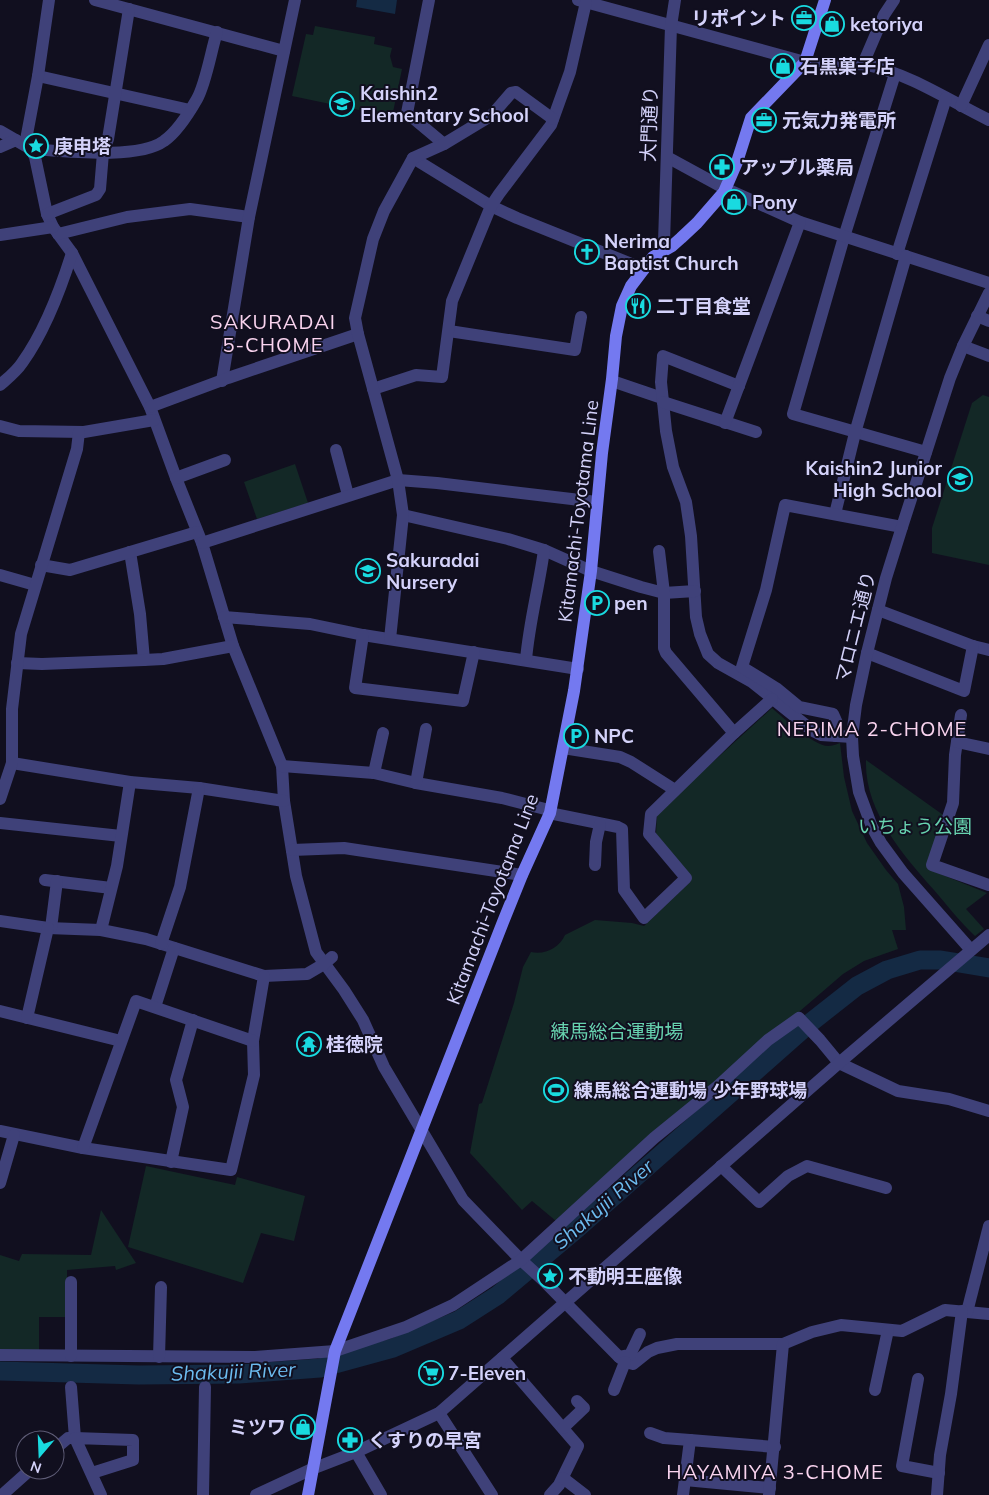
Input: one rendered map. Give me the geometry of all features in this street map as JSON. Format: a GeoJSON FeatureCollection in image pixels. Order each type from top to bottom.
{"type":"FeatureCollection","features":[{"type":"Feature","properties":{"kind":"main road"},"geometry":{"type":"LineString","coordinates":[[805,62],[825,0]]}},
{"type":"Feature","properties":{"kind":"main road","name":"Kitamachi-Toyotama Line"},"geometry":{"type":"LineString","coordinates":[[308,1495],[335,1351],[522,875],[550,813],[578,669],[591,571],[616,336],[622,306],[631,286],[653,257],[672,246],[697,223],[726,189],[751,118],[805,62]]}},
{"type":"Feature","properties":{"kind":"street"},"geometry":{"type":"LineString","coordinates":[[24,145],[38,76],[48,0]]}},
{"type":"Feature","properties":{"kind":"street"},"geometry":{"type":"LineString","coordinates":[[95,0],[284,51]]}},
{"type":"Feature","properties":{"kind":"street"},"geometry":{"type":"LineString","coordinates":[[222,381],[249,217],[295,0]]}},
{"type":"Feature","properties":{"kind":"street"},"geometry":{"type":"LineString","coordinates":[[429,0],[407,113],[444,144]]}},
{"type":"Feature","properties":{"kind":"street","name":"大門通り"},"geometry":{"type":"LineString","coordinates":[[667,248],[664,242],[671,26],[675,0]]}},
{"type":"Feature","properties":{"kind":"street"},"geometry":{"type":"LineString","coordinates":[[863,64],[884,15],[894,0]]}},
{"type":"Feature","properties":{"kind":"street"},"geometry":{"type":"LineString","coordinates":[[372,389],[416,375],[442,377],[452,301],[491,206],[554,119],[570,72],[582,1],[805,62],[828,65],[863,64],[895,74],[989,120]]}},
{"type":"Feature","properties":{"kind":"street"},"geometry":{"type":"LineString","coordinates":[[47,214],[96,195],[100,189],[103,153],[108,139],[129,9]]}},
{"type":"Feature","properties":{"kind":"street"},"geometry":{"type":"LineString","coordinates":[[0,147],[24,145],[103,153],[141,150],[162,142],[171,135],[190,110],[200,90],[217,32]]}},
{"type":"Feature","properties":{"kind":"street"},"geometry":{"type":"LineString","coordinates":[[961,106],[989,47]]}},
{"type":"Feature","properties":{"kind":"street"},"geometry":{"type":"LineString","coordinates":[[895,74],[844,237],[793,414],[926,452]]}},
{"type":"Feature","properties":{"kind":"street"},"geometry":{"type":"LineString","coordinates":[[38,76],[190,110]]}},
{"type":"Feature","properties":{"kind":"street"},"geometry":{"type":"LineString","coordinates":[[390,639],[403,514],[398,480],[372,389],[355,318],[373,239],[384,211],[413,158],[444,144],[492,115],[511,93],[516,92],[554,119]]}},
{"type":"Feature","properties":{"kind":"street"},"geometry":{"type":"LineString","coordinates":[[835,514],[902,255],[946,98]]}},
{"type":"Feature","properties":{"kind":"street"},"geometry":{"type":"LineString","coordinates":[[0,132],[24,145],[35,157],[44,208],[72,253],[150,407],[200,537],[233,646],[282,766],[284,801],[296,876],[316,952],[328,960],[363,1020],[384,1066],[463,1200],[622,1359],[633,1364],[648,1352],[677,1344],[783,1344],[812,1332],[841,1325],[902,1331],[945,1310],[989,1314]]}},
{"type":"Feature","properties":{"kind":"street"},"geometry":{"type":"LineString","coordinates":[[667,156],[726,189],[800,222],[989,283]]}},
{"type":"Feature","properties":{"kind":"street"},"geometry":{"type":"LineString","coordinates":[[413,158],[491,206],[644,269]]}},
{"type":"Feature","properties":{"kind":"street"},"geometry":{"type":"LineString","coordinates":[[0,235],[56,230],[127,217],[190,209],[249,217]]}},
{"type":"Feature","properties":{"kind":"street"},"geometry":{"type":"LineString","coordinates":[[725,423],[800,222]]}},
{"type":"Feature","properties":{"kind":"street"},"geometry":{"type":"LineString","coordinates":[[0,385],[15,372],[30,350],[62,286],[72,253]]}},
{"type":"Feature","properties":{"kind":"street","name":"マロニエ通り"},"geometry":{"type":"LineString","coordinates":[[969,951],[903,873],[876,835],[859,792],[854,765],[852,737],[856,705],[867,653],[902,527],[946,388],[963,346],[983,318],[989,293]]}},
{"type":"Feature","properties":{"kind":"street"},"geometry":{"type":"LineString","coordinates":[[449,331],[575,350],[581,317]]}},
{"type":"Feature","properties":{"kind":"street"},"geometry":{"type":"LineString","coordinates":[[150,407],[358,334]]}},
{"type":"Feature","properties":{"kind":"street"},"geometry":{"type":"LineString","coordinates":[[963,346],[989,356]]}},
{"type":"Feature","properties":{"kind":"street"},"geometry":{"type":"LineString","coordinates":[[739,386],[663,356],[662,400],[672,467],[686,502],[691,536],[696,617],[700,634],[708,654],[718,663],[752,682],[813,731],[821,735],[852,737]]}},
{"type":"Feature","properties":{"kind":"street"},"geometry":{"type":"LineString","coordinates":[[612,382],[725,423],[756,432]]}},
{"type":"Feature","properties":{"kind":"street"},"geometry":{"type":"LineString","coordinates":[[0,426],[19,431],[79,432],[154,420]]}},
{"type":"Feature","properties":{"kind":"street"},"geometry":{"type":"LineString","coordinates":[[0,799],[12,764],[6,708],[17,664],[21,634],[77,449],[79,432]]}},
{"type":"Feature","properties":{"kind":"street"},"geometry":{"type":"LineString","coordinates":[[336,450],[348,495]]}},
{"type":"Feature","properties":{"kind":"street"},"geometry":{"type":"LineString","coordinates":[[176,478],[225,460]]}},
{"type":"Feature","properties":{"kind":"street"},"geometry":{"type":"LineString","coordinates":[[41,566],[70,570],[130,552],[200,537],[398,480],[437,482],[597,502]]}},
{"type":"Feature","properties":{"kind":"street"},"geometry":{"type":"LineString","coordinates":[[836,736],[837,723],[833,714],[799,707],[776,688],[742,667],[766,590],[785,505],[902,527]]}},
{"type":"Feature","properties":{"kind":"street"},"geometry":{"type":"LineString","coordinates":[[403,514],[508,539],[544,550],[591,571],[641,587],[664,592],[695,591]]}},
{"type":"Feature","properties":{"kind":"street"},"geometry":{"type":"LineString","coordinates":[[526,660],[529,630],[544,550]]}},
{"type":"Feature","properties":{"kind":"street"},"geometry":{"type":"LineString","coordinates":[[659,551],[664,592],[664,648],[666,653],[734,733]]}},
{"type":"Feature","properties":{"kind":"street"},"geometry":{"type":"LineString","coordinates":[[130,552],[140,614],[144,660]]}},
{"type":"Feature","properties":{"kind":"street"},"geometry":{"type":"LineString","coordinates":[[0,575],[36,585]]}},
{"type":"Feature","properties":{"kind":"street"},"geometry":{"type":"LineString","coordinates":[[878,610],[973,646],[989,650]]}},
{"type":"Feature","properties":{"kind":"street"},"geometry":{"type":"LineString","coordinates":[[224,617],[310,624],[363,635],[578,669]]}},
{"type":"Feature","properties":{"kind":"street"},"geometry":{"type":"LineString","coordinates":[[363,635],[355,688],[463,701],[474,652]]}},
{"type":"Feature","properties":{"kind":"street"},"geometry":{"type":"LineString","coordinates":[[17,664],[163,659],[233,646]]}},
{"type":"Feature","properties":{"kind":"street"},"geometry":{"type":"LineString","coordinates":[[867,653],[964,691],[973,646]]}},
{"type":"Feature","properties":{"kind":"street"},"geometry":{"type":"LineString","coordinates":[[282,766],[374,773],[416,783],[502,798],[545,809],[550,813],[618,827],[622,829],[624,890],[644,918],[686,878],[649,834],[651,814],[734,733],[772,699]]}},
{"type":"Feature","properties":{"kind":"street"},"geometry":{"type":"LineString","coordinates":[[961,715],[957,742],[953,803],[932,865],[989,885]]}},
{"type":"Feature","properties":{"kind":"street"},"geometry":{"type":"LineString","coordinates":[[416,783],[426,729]]}},
{"type":"Feature","properties":{"kind":"street"},"geometry":{"type":"LineString","coordinates":[[374,773],[383,733]]}},
{"type":"Feature","properties":{"kind":"street"},"geometry":{"type":"LineString","coordinates":[[957,742],[989,749]]}},
{"type":"Feature","properties":{"kind":"street"},"geometry":{"type":"LineString","coordinates":[[563,748],[620,757],[675,790]]}},
{"type":"Feature","properties":{"kind":"street"},"geometry":{"type":"LineString","coordinates":[[12,764],[130,782],[199,788],[284,801]]}},
{"type":"Feature","properties":{"kind":"street"},"geometry":{"type":"LineString","coordinates":[[101,930],[111,888],[130,782]]}},
{"type":"Feature","properties":{"kind":"street"},"geometry":{"type":"LineString","coordinates":[[161,944],[180,887],[199,788]]}},
{"type":"Feature","properties":{"kind":"street"},"geometry":{"type":"LineString","coordinates":[[0,823],[121,836]]}},
{"type":"Feature","properties":{"kind":"street"},"geometry":{"type":"LineString","coordinates":[[595,865],[596,842],[600,824]]}},
{"type":"Feature","properties":{"kind":"street"},"geometry":{"type":"LineString","coordinates":[[292,850],[344,848],[522,875]]}},
{"type":"Feature","properties":{"kind":"street"},"geometry":{"type":"LineString","coordinates":[[27,1018],[49,928],[51,880],[111,888]]}},
{"type":"Feature","properties":{"kind":"street"},"geometry":{"type":"LineString","coordinates":[[0,921],[49,928],[101,930],[161,944],[264,976],[307,974],[328,960]]}},
{"type":"Feature","properties":{"kind":"street"},"geometry":{"type":"LineString","coordinates":[[256,1495],[312,1469],[356,1452],[439,1413],[839,1063],[989,935]]}},
{"type":"Feature","properties":{"kind":"street"},"geometry":{"type":"LineString","coordinates":[[154,1007],[174,948]]}},
{"type":"Feature","properties":{"kind":"street"},"geometry":{"type":"LineString","coordinates":[[0,1131],[83,1148],[231,1170],[254,1076],[253,1041],[264,976]]}},
{"type":"Feature","properties":{"kind":"street"},"geometry":{"type":"LineString","coordinates":[[83,1148],[136,1001],[253,1041]]}},
{"type":"Feature","properties":{"kind":"street"},"geometry":{"type":"LineString","coordinates":[[0,1011],[121,1041]]}},
{"type":"Feature","properties":{"kind":"street"},"geometry":{"type":"LineString","coordinates":[[0,1355],[255,1357],[335,1351],[406,1327],[454,1305],[523,1261],[654,1138],[718,1086],[768,1040],[799,1018],[839,1063],[898,1090],[989,1111]]}},
{"type":"Feature","properties":{"kind":"street"},"geometry":{"type":"LineString","coordinates":[[171,1162],[183,1107],[176,1080],[193,1020]]}},
{"type":"Feature","properties":{"kind":"street"},"geometry":{"type":"LineString","coordinates":[[0,1184],[14,1135]]}},
{"type":"Feature","properties":{"kind":"street"},"geometry":{"type":"LineString","coordinates":[[721,1166],[759,1202],[788,1176],[807,1166],[886,1188]]}},
{"type":"Feature","properties":{"kind":"street"},"geometry":{"type":"LineString","coordinates":[[937,1495],[940,1455],[952,1394],[964,1312],[988,1235]]}},
{"type":"Feature","properties":{"kind":"street"},"geometry":{"type":"LineString","coordinates":[[71,1356],[72,1282]]}},
{"type":"Feature","properties":{"kind":"street"},"geometry":{"type":"LineString","coordinates":[[158,1357],[161,1287]]}},
{"type":"Feature","properties":{"kind":"street"},"geometry":{"type":"LineString","coordinates":[[876,1390],[888,1330]]}},
{"type":"Feature","properties":{"kind":"street"},"geometry":{"type":"LineString","coordinates":[[614,1390],[622,1359],[630,1355],[640,1334]]}},
{"type":"Feature","properties":{"kind":"street"},"geometry":{"type":"LineString","coordinates":[[685,1480],[769,1491],[783,1344]]}},
{"type":"Feature","properties":{"kind":"street"},"geometry":{"type":"LineString","coordinates":[[502,1358],[578,1446],[560,1485],[550,1495]]}},
{"type":"Feature","properties":{"kind":"street"},"geometry":{"type":"LineString","coordinates":[[918,1379],[902,1466],[938,1473]]}},
{"type":"Feature","properties":{"kind":"street"},"geometry":{"type":"LineString","coordinates":[[71,1387],[75,1438],[101,1495]]}},
{"type":"Feature","properties":{"kind":"street"},"geometry":{"type":"LineString","coordinates":[[203,1495],[205,1387]]}},
{"type":"Feature","properties":{"kind":"street"},"geometry":{"type":"LineString","coordinates":[[563,1428],[584,1408],[577,1401]]}},
{"type":"Feature","properties":{"kind":"street"},"geometry":{"type":"LineString","coordinates":[[439,1413],[492,1495]]}},
{"type":"Feature","properties":{"kind":"street"},"geometry":{"type":"LineString","coordinates":[[650,1434],[664,1438],[774,1447]]}},
{"type":"Feature","properties":{"kind":"street"},"geometry":{"type":"LineString","coordinates":[[65,1441],[68,1438],[133,1440],[133,1460],[92,1473]]}},
{"type":"Feature","properties":{"kind":"street"},"geometry":{"type":"LineString","coordinates":[[683,1495],[690,1440]]}},
{"type":"Feature","properties":{"kind":"street"},"geometry":{"type":"LineString","coordinates":[[356,1452],[381,1495]]}},
{"type":"Feature","properties":{"kind":"street"},"geometry":{"type":"LineString","coordinates":[[563,1478],[585,1495]]}},
{"type":"Feature","properties":{"kind":"street"},"geometry":{"type":"LineString","coordinates":[[2,1495],[19,1480]]}},
{"type":"Feature","properties":{"kind":"green space"},"geometry":{"type":"Polygon","coordinates":[[[315,26],[375,37],[374,44],[392,48],[390,56],[393,67],[402,69],[392,117],[292,96],[306,34],[313,35],[315,26]]]}},
{"type":"Feature","properties":{"kind":"green space"},"geometry":{"type":"Polygon","coordinates":[[[983,395],[989,397],[989,565],[932,553],[932,528],[972,403],[983,395]]]}},
{"type":"Feature","properties":{"kind":"green space"},"geometry":{"type":"Polygon","coordinates":[[[295,464],[308,503],[257,519],[244,482],[295,464]]]}},
{"type":"Feature","properties":{"kind":"green space","name":"練馬総合運動場"},"geometry":{"type":"Polygon","coordinates":[[[772,708],[798,730],[822,745],[828,746],[840,743],[844,777],[852,811],[867,843],[898,884],[904,907],[906,930],[892,930],[898,949],[864,961],[843,974],[556,1221],[532,1201],[522,1210],[470,1153],[479,1104],[482,1103],[514,1003],[523,967],[531,952],[546,951],[555,947],[565,935],[595,920],[632,923],[644,926],[691,881],[656,834],[657,813],[772,708]]]}},
{"type":"Feature","properties":{"kind":"green space","name":"いちょう公園"},"geometry":{"type":"Polygon","coordinates":[[[866,760],[946,817],[928,869],[987,893],[966,909],[984,929],[975,936],[910,862],[888,831],[878,814],[871,796],[867,779],[866,760]]]}},
{"type":"Feature","properties":{"kind":"green space"},"geometry":{"type":"Polygon","coordinates":[[[146,1166],[235,1185],[237,1177],[305,1196],[294,1241],[261,1233],[243,1283],[128,1247],[146,1166]]]}},
{"type":"Feature","properties":{"kind":"green space"},"geometry":{"type":"Polygon","coordinates":[[[101,1210],[136,1263],[116,1270],[115,1266],[67,1270],[67,1317],[39,1317],[39,1354],[0,1353],[0,1255],[19,1261],[22,1254],[91,1255],[101,1210]]]}},
{"type":"Feature","properties":{"kind":"water"},"geometry":{"type":"Polygon","coordinates":[[[357,0],[397,0],[395,14],[356,7],[357,0]]]}},
{"type":"Feature","properties":{"kind":"waterway","name":"Shakujii River"},"geometry":{"type":"LineString","coordinates":[[0,1371],[139,1375],[239,1374],[320,1368],[393,1348],[459,1320],[498,1295],[579,1227],[810,1023],[857,986],[887,970],[920,960],[941,960],[989,968]]}},
{"type":"Feature","properties":{"kind":"place","name":"リポイント"},"geometry":{"type":"Point","coordinates":[804,18]}},
{"type":"Feature","properties":{"kind":"place","name":"ketoriya"},"geometry":{"type":"Point","coordinates":[832,24]}},
{"type":"Feature","properties":{"kind":"place","name":"石黒菓子店"},"geometry":{"type":"Point","coordinates":[783,66]}},
{"type":"Feature","properties":{"kind":"place","name":"Kaishin2 Elementary School"},"geometry":{"type":"Point","coordinates":[342,104]}},
{"type":"Feature","properties":{"kind":"place","name":"元気力発電所"},"geometry":{"type":"Point","coordinates":[764,120]}},
{"type":"Feature","properties":{"kind":"place","name":"庚申塔"},"geometry":{"type":"Point","coordinates":[36,146]}},
{"type":"Feature","properties":{"kind":"place","name":"アップル薬局"},"geometry":{"type":"Point","coordinates":[722,167]}},
{"type":"Feature","properties":{"kind":"place","name":"Pony"},"geometry":{"type":"Point","coordinates":[734,202]}},
{"type":"Feature","properties":{"kind":"place","name":"Nerima Baptist Church"},"geometry":{"type":"Point","coordinates":[587,252]}},
{"type":"Feature","properties":{"kind":"place","name":"二丁目食堂"},"geometry":{"type":"Point","coordinates":[638,306]}},
{"type":"Feature","properties":{"kind":"place","name":"Kaishin2 Junior High School"},"geometry":{"type":"Point","coordinates":[960,479]}},
{"type":"Feature","properties":{"kind":"place","name":"Sakuradai Nursery"},"geometry":{"type":"Point","coordinates":[368,571]}},
{"type":"Feature","properties":{"kind":"place","name":"pen"},"geometry":{"type":"Point","coordinates":[597,603]}},
{"type":"Feature","properties":{"kind":"place","name":"NPC"},"geometry":{"type":"Point","coordinates":[576,736]}},
{"type":"Feature","properties":{"kind":"place","name":"桂徳院"},"geometry":{"type":"Point","coordinates":[309,1044]}},
{"type":"Feature","properties":{"kind":"place","name":"練馬総合運動場 少年野球場"},"geometry":{"type":"Point","coordinates":[556,1090]}},
{"type":"Feature","properties":{"kind":"place","name":"不動明王座像"},"geometry":{"type":"Point","coordinates":[550,1276]}},
{"type":"Feature","properties":{"kind":"place","name":"7-Eleven"},"geometry":{"type":"Point","coordinates":[431,1373]}},
{"type":"Feature","properties":{"kind":"place","name":"ミツワ"},"geometry":{"type":"Point","coordinates":[303,1427]}},
{"type":"Feature","properties":{"kind":"place","name":"くすりの早宮"},"geometry":{"type":"Point","coordinates":[350,1440]}},
{"type":"Feature","properties":{"kind":"district","name":"SAKURADAI 5-CHOME"},"geometry":{"type":"Point","coordinates":[273,332]}},
{"type":"Feature","properties":{"kind":"district","name":"NERIMA 2-CHOME"},"geometry":{"type":"Point","coordinates":[872,728]}},
{"type":"Feature","properties":{"kind":"district","name":"HAYAMIYA 3-CHOME"},"geometry":{"type":"Point","coordinates":[775,1471]}}]}
